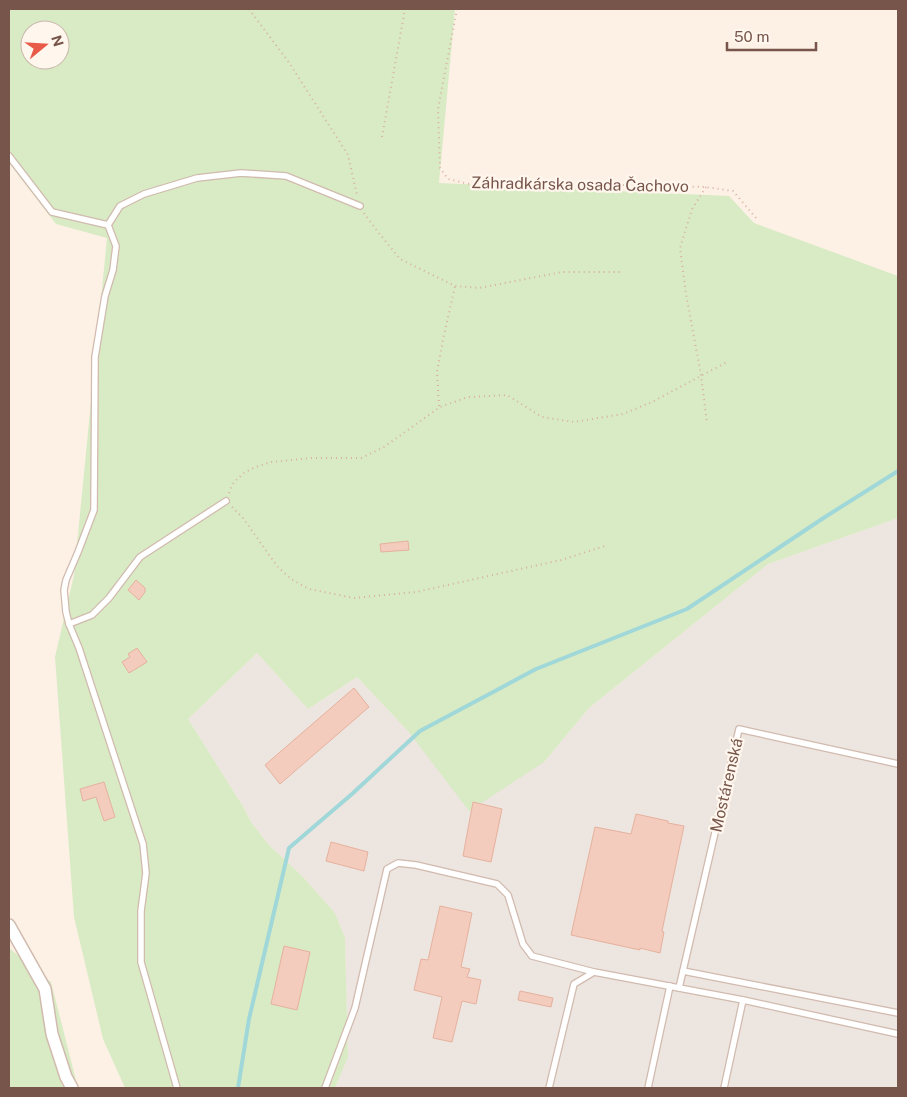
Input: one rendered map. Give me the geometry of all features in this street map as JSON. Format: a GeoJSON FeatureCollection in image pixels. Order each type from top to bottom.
{"type":"FeatureCollection","features":[{"type":"Feature","properties":{"kind":"street"},"geometry":{"type":"LineString","coordinates":[[9,925],[45,989],[52,1034],[66,1077],[72,1088]]}},
{"type":"Feature","properties":{"kind":"lane"},"geometry":{"type":"LineString","coordinates":[[9,156],[52,212],[108,225]]}},
{"type":"Feature","properties":{"kind":"lane"},"geometry":{"type":"LineString","coordinates":[[108,225],[120,206],[144,194],[197,178],[241,173],[286,176],[360,206]]}},
{"type":"Feature","properties":{"kind":"lane"},"geometry":{"type":"LineString","coordinates":[[108,225],[116,246],[113,270],[105,296],[95,357],[94,510],[66,580],[64,597],[69,624],[79,648],[143,844],[146,873],[141,911],[141,962],[177,1088]]}},
{"type":"Feature","properties":{"kind":"lane"},"geometry":{"type":"LineString","coordinates":[[69,624],[92,615],[109,598],[140,557],[226,501]]}},
{"type":"Feature","properties":{"kind":"lane","name":"Mostárenská"},"geometry":{"type":"LineString","coordinates":[[683,971],[739,729],[898,764]]}},
{"type":"Feature","properties":{"kind":"lane"},"geometry":{"type":"LineString","coordinates":[[325,1088],[355,1008],[387,869],[398,863],[416,865],[497,884],[508,895],[522,944],[532,956],[594,972],[743,1000],[898,1034]]}},
{"type":"Feature","properties":{"kind":"lane"},"geometry":{"type":"LineString","coordinates":[[679,988],[683,971],[898,1013]]}},
{"type":"Feature","properties":{"kind":"lane"},"geometry":{"type":"LineString","coordinates":[[550,1088],[574,984],[594,972]]}},
{"type":"Feature","properties":{"kind":"lane"},"geometry":{"type":"LineString","coordinates":[[648,1088],[670,986]]}},
{"type":"Feature","properties":{"kind":"lane"},"geometry":{"type":"LineString","coordinates":[[724,1088],[743,1000]]}},
{"type":"Feature","properties":{"kind":"path"},"geometry":{"type":"LineString","coordinates":[[249,9],[288,61],[348,155],[360,206],[378,232],[400,258],[455,286],[479,288],[562,272],[623,272]]}},
{"type":"Feature","properties":{"kind":"path"},"geometry":{"type":"LineString","coordinates":[[382,137],[405,9]]}},
{"type":"Feature","properties":{"kind":"path","name":"Záhradkárska osada Čachovo"},"geometry":{"type":"LineString","coordinates":[[457,9],[438,109],[440,168],[448,178],[477,186],[625,185],[706,187],[733,191],[756,218]]}},
{"type":"Feature","properties":{"kind":"path","name":"Záhradkárska osada Čachovo"},"geometry":{"type":"LineString","coordinates":[[706,187],[692,209],[680,248],[707,423]]}},
{"type":"Feature","properties":{"kind":"path"},"geometry":{"type":"LineString","coordinates":[[440,407],[437,372],[455,286]]}},
{"type":"Feature","properties":{"kind":"path"},"geometry":{"type":"LineString","coordinates":[[605,546],[561,560],[416,592],[354,598],[309,589],[291,579],[278,566],[243,518],[226,501],[229,490],[234,482],[245,472],[256,467],[271,462],[312,458],[361,458],[384,447],[440,407],[468,398],[507,395],[542,416],[574,422],[622,414],[652,402],[727,362]]}},
{"type":"Feature","properties":{"kind":"shaded area"},"geometry":{"type":"Polygon","coordinates":[[[898,518],[898,1088],[335,1088],[348,1057],[345,938],[335,913],[302,876],[268,844],[251,822],[188,719],[257,653],[308,709],[357,677],[408,731],[544,762],[589,708],[768,564],[898,518]]]}},
{"type":"Feature","properties":{"kind":"green space"},"geometry":{"type":"Polygon","coordinates":[[[9,9],[455,9],[439,183],[729,196],[754,223],[898,276],[898,518],[768,564],[589,708],[544,762],[469,811],[408,731],[357,677],[308,709],[257,653],[188,719],[251,822],[268,844],[302,876],[335,913],[345,938],[348,1057],[335,1088],[125,1088],[103,1039],[74,917],[55,657],[74,575],[107,238],[56,224],[9,163],[9,9]]]}},
{"type":"Feature","properties":{"kind":"green space"},"geometry":{"type":"Polygon","coordinates":[[[9,948],[51,982],[78,1088],[9,1088],[9,948]]]}},
{"type":"Feature","properties":{"kind":"building"},"geometry":{"type":"Polygon","coordinates":[[[408,541],[409,550],[381,552],[380,544],[408,541]]]}},
{"type":"Feature","properties":{"kind":"building"},"geometry":{"type":"Polygon","coordinates":[[[136,580],[145,588],[145,592],[139,600],[128,590],[136,580]]]}},
{"type":"Feature","properties":{"kind":"building"},"geometry":{"type":"Polygon","coordinates":[[[137,648],[147,662],[129,673],[122,662],[130,657],[128,654],[137,648]]]}},
{"type":"Feature","properties":{"kind":"building"},"geometry":{"type":"Polygon","coordinates":[[[354,688],[369,707],[280,784],[265,765],[354,688]]]}},
{"type":"Feature","properties":{"kind":"building"},"geometry":{"type":"Polygon","coordinates":[[[104,782],[115,817],[104,821],[96,797],[83,801],[80,789],[104,782]]]}},
{"type":"Feature","properties":{"kind":"building"},"geometry":{"type":"Polygon","coordinates":[[[473,802],[502,809],[491,862],[463,856],[473,802]]]}},
{"type":"Feature","properties":{"kind":"building"},"geometry":{"type":"Polygon","coordinates":[[[636,814],[684,826],[662,931],[664,932],[660,953],[571,935],[595,827],[631,834],[636,814]]]}},
{"type":"Feature","properties":{"kind":"building"},"geometry":{"type":"Polygon","coordinates":[[[331,842],[368,852],[364,871],[326,861],[331,842]]]}},
{"type":"Feature","properties":{"kind":"building"},"geometry":{"type":"Polygon","coordinates":[[[440,906],[472,913],[461,967],[470,969],[467,977],[481,980],[476,1004],[462,1001],[452,1042],[433,1038],[442,997],[414,990],[421,959],[428,960],[440,906]]]}},
{"type":"Feature","properties":{"kind":"building"},"geometry":{"type":"Polygon","coordinates":[[[284,946],[310,952],[297,1010],[271,1004],[284,946]]]}},
{"type":"Feature","properties":{"kind":"building"},"geometry":{"type":"Polygon","coordinates":[[[520,991],[553,998],[551,1007],[518,1000],[520,991]]]}},
{"type":"Feature","properties":{"kind":"waterway"},"geometry":{"type":"LineString","coordinates":[[238,1088],[249,1019],[289,848],[352,794],[420,731],[536,669],[687,609],[898,471]]}}]}
